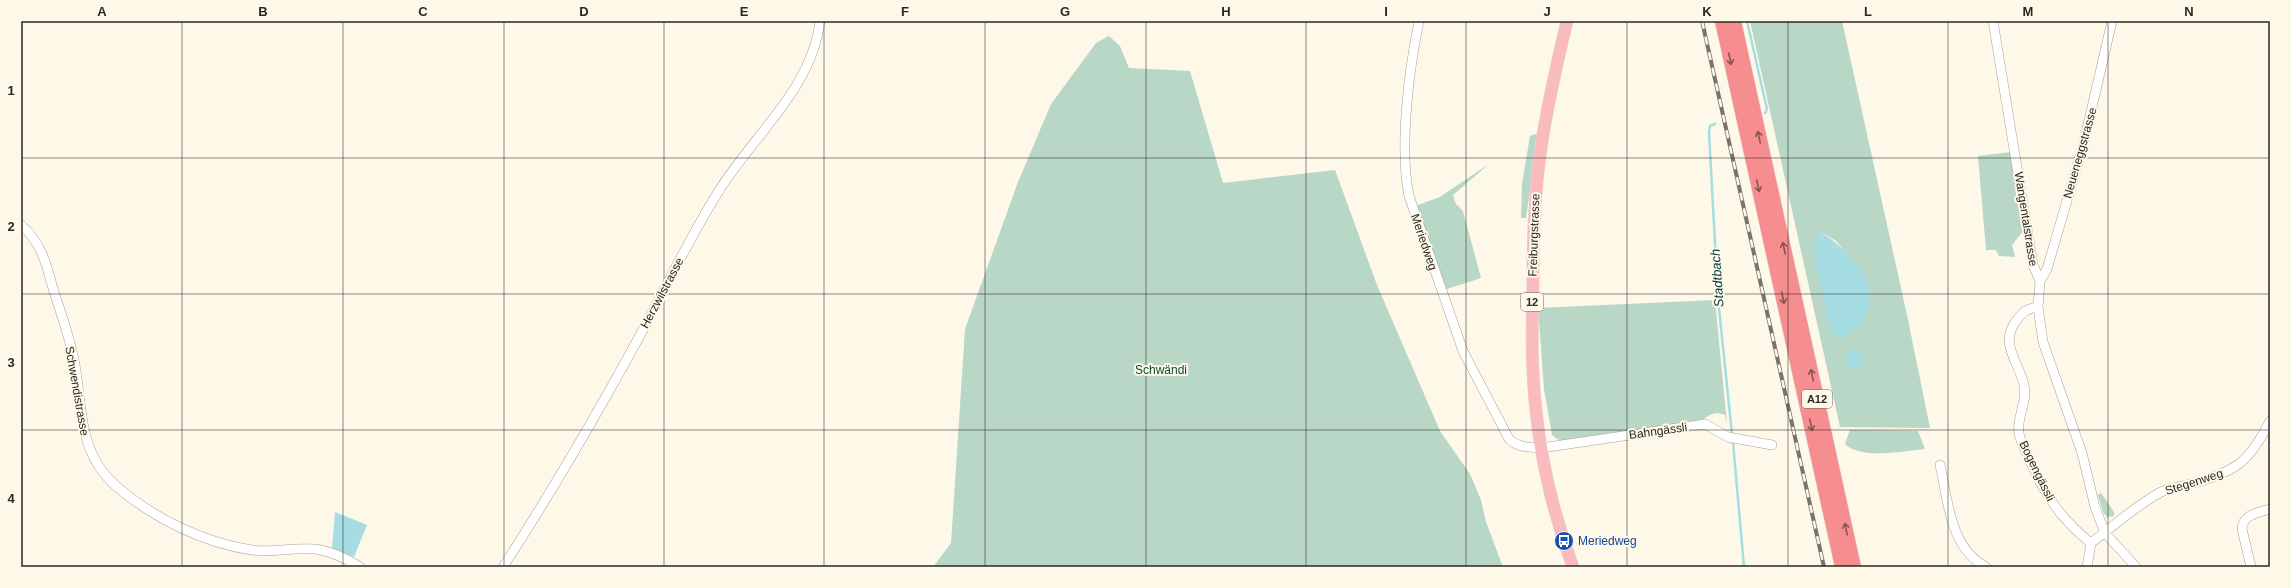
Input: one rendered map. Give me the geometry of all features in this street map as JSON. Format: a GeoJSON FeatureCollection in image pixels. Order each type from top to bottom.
{"type":"FeatureCollection","features":[{"type":"Feature","properties":{"kind":"highway","name":"A12"},"geometry":{"type":"LineString","coordinates":[[1722,21],[1842,567]]}},
{"type":"Feature","properties":{"kind":"highway","name":"A12"},"geometry":{"type":"LineString","coordinates":[[1734,21],[1854,567]]}},
{"type":"Feature","properties":{"kind":"main road","name":"Freiburgstrasse"},"geometry":{"type":"LineString","coordinates":[[1567,21],[1542,141],[1534,223],[1533,372],[1541,448],[1556,515],[1572,567]]}},
{"type":"Feature","properties":{"kind":"street","name":"Herzwilstrasse"},"geometry":{"type":"LineString","coordinates":[[503,567],[592,421],[717,193],[779,111],[805,71],[816,46],[820,21]]}},
{"type":"Feature","properties":{"kind":"street","name":"Meriedweg"},"geometry":{"type":"LineString","coordinates":[[1419,21],[1414,48],[1406,142],[1405,175],[1409,196],[1455,332],[1499,421],[1514,444],[1541,448]]}},
{"type":"Feature","properties":{"kind":"street","name":"Wangentalstrasse"},"geometry":{"type":"LineString","coordinates":[[1993,21],[2033,266],[2040,281],[2038,307],[2043,342],[2082,453],[2095,506],[2105,533]]}},
{"type":"Feature","properties":{"kind":"street","name":"Neueneggstrasse"},"geometry":{"type":"LineString","coordinates":[[2040,281],[2047,269],[2083,146],[2112,21]]}},
{"type":"Feature","properties":{"kind":"street","name":"Schwendistrasse"},"geometry":{"type":"LineString","coordinates":[[21,225],[34,238],[47,266],[73,354],[84,434],[88,450],[95,462],[115,485],[138,503],[174,524],[216,541],[252,550],[269,551],[315,549],[340,556],[360,567]]}},
{"type":"Feature","properties":{"kind":"street","name":"Bogengässli"},"geometry":{"type":"LineString","coordinates":[[2038,307],[2025,310],[2012,326],[2009,336],[2010,350],[2024,385],[2025,396],[2019,433],[2048,499],[2066,522],[2091,543]]}},
{"type":"Feature","properties":{"kind":"street","name":"Stegenweg"},"geometry":{"type":"LineString","coordinates":[[2105,533],[2135,509],[2162,492],[2217,476],[2241,463],[2253,452],[2270,421]]}},
{"type":"Feature","properties":{"kind":"street","name":"Bahngässli"},"geometry":{"type":"LineString","coordinates":[[1541,448],[1705,424],[1728,436],[1772,445]]}},
{"type":"Feature","properties":{"kind":"street"},"geometry":{"type":"LineString","coordinates":[[1940,465],[1957,534],[1972,557],[1986,567]]}},
{"type":"Feature","properties":{"kind":"street"},"geometry":{"type":"LineString","coordinates":[[2251,567],[2242,529],[2242,523],[2248,517],[2270,509]]}},
{"type":"Feature","properties":{"kind":"street"},"geometry":{"type":"LineString","coordinates":[[2087,567],[2091,543],[2105,533],[2136,567]]}},
{"type":"Feature","properties":{"kind":"green space"},"geometry":{"type":"Polygon","coordinates":[[[1750,21],[1842,21],[1907,315],[1930,428],[1840,427],[1750,21]],[[1820,232],[1831,331],[1857,265],[1836,241],[1820,232]]]}},
{"type":"Feature","properties":{"kind":"green space","name":"Schwändi"},"geometry":{"type":"Polygon","coordinates":[[[1109,36],[1120,46],[1129,68],[1190,71],[1223,183],[1335,170],[1377,285],[1440,431],[1470,474],[1481,500],[1486,522],[1503,567],[933,567],[951,543],[965,329],[1018,182],[1051,104],[1096,43],[1109,36]]]}},
{"type":"Feature","properties":{"kind":"green space"},"geometry":{"type":"Polygon","coordinates":[[[1538,133],[1526,218],[1521,218],[1522,184],[1530,136],[1538,133]]]}},
{"type":"Feature","properties":{"kind":"green space"},"geometry":{"type":"Polygon","coordinates":[[[2011,152],[2023,231],[2012,245],[2015,257],[1999,256],[1996,250],[1986,250],[1978,156],[2011,152]]]}},
{"type":"Feature","properties":{"kind":"green space"},"geometry":{"type":"Polygon","coordinates":[[[1489,164],[1453,195],[1456,204],[1463,211],[1481,278],[1444,290],[1415,206],[1440,197],[1489,164]]]}},
{"type":"Feature","properties":{"kind":"green space"},"geometry":{"type":"Polygon","coordinates":[[[1715,300],[1727,424],[1725,415],[1716,413],[1702,420],[1564,441],[1557,439],[1552,435],[1544,389],[1538,308],[1715,300]]]}},
{"type":"Feature","properties":{"kind":"green space"},"geometry":{"type":"Polygon","coordinates":[[[1850,430],[1918,431],[1925,449],[1895,453],[1861,452],[1852,449],[1845,444],[1850,430]]]}},
{"type":"Feature","properties":{"kind":"green space"},"geometry":{"type":"Polygon","coordinates":[[[2101,493],[2114,512],[2114,516],[2107,517],[2103,512],[2098,495],[2101,493]]]}},
{"type":"Feature","properties":{"kind":"water"},"geometry":{"type":"Polygon","coordinates":[[[1820,232],[1842,248],[1853,259],[1862,271],[1868,284],[1870,297],[1868,310],[1861,323],[1851,334],[1837,338],[1831,331],[1813,249],[1820,232]]]}},
{"type":"Feature","properties":{"kind":"water"},"geometry":{"type":"Polygon","coordinates":[[[1853,349],[1861,350],[1864,355],[1864,362],[1858,367],[1848,369],[1846,354],[1853,349]]]}},
{"type":"Feature","properties":{"kind":"water"},"geometry":{"type":"Polygon","coordinates":[[[335,512],[367,525],[354,557],[332,548],[335,512]]]}},
{"type":"Feature","properties":{"kind":"waterway","name":"Stadtbach"},"geometry":{"type":"LineString","coordinates":[[1747,21],[1767,109],[1765,113]]}},
{"type":"Feature","properties":{"kind":"waterway","name":"Stadtbach"},"geometry":{"type":"LineString","coordinates":[[1715,124],[1710,126],[1709,132],[1718,299],[1732,434]]}},
{"type":"Feature","properties":{"kind":"waterway","name":"Stadtbach"},"geometry":{"type":"LineString","coordinates":[[1733,442],[1744,567]]}},
{"type":"Feature","properties":{"kind":"railway"},"geometry":{"type":"LineString","coordinates":[[1702,21],[1824,567]]}},
{"type":"Feature","properties":{"kind":"place","name":"Meriedweg"},"geometry":{"type":"Point","coordinates":[1564,541]}}]}
